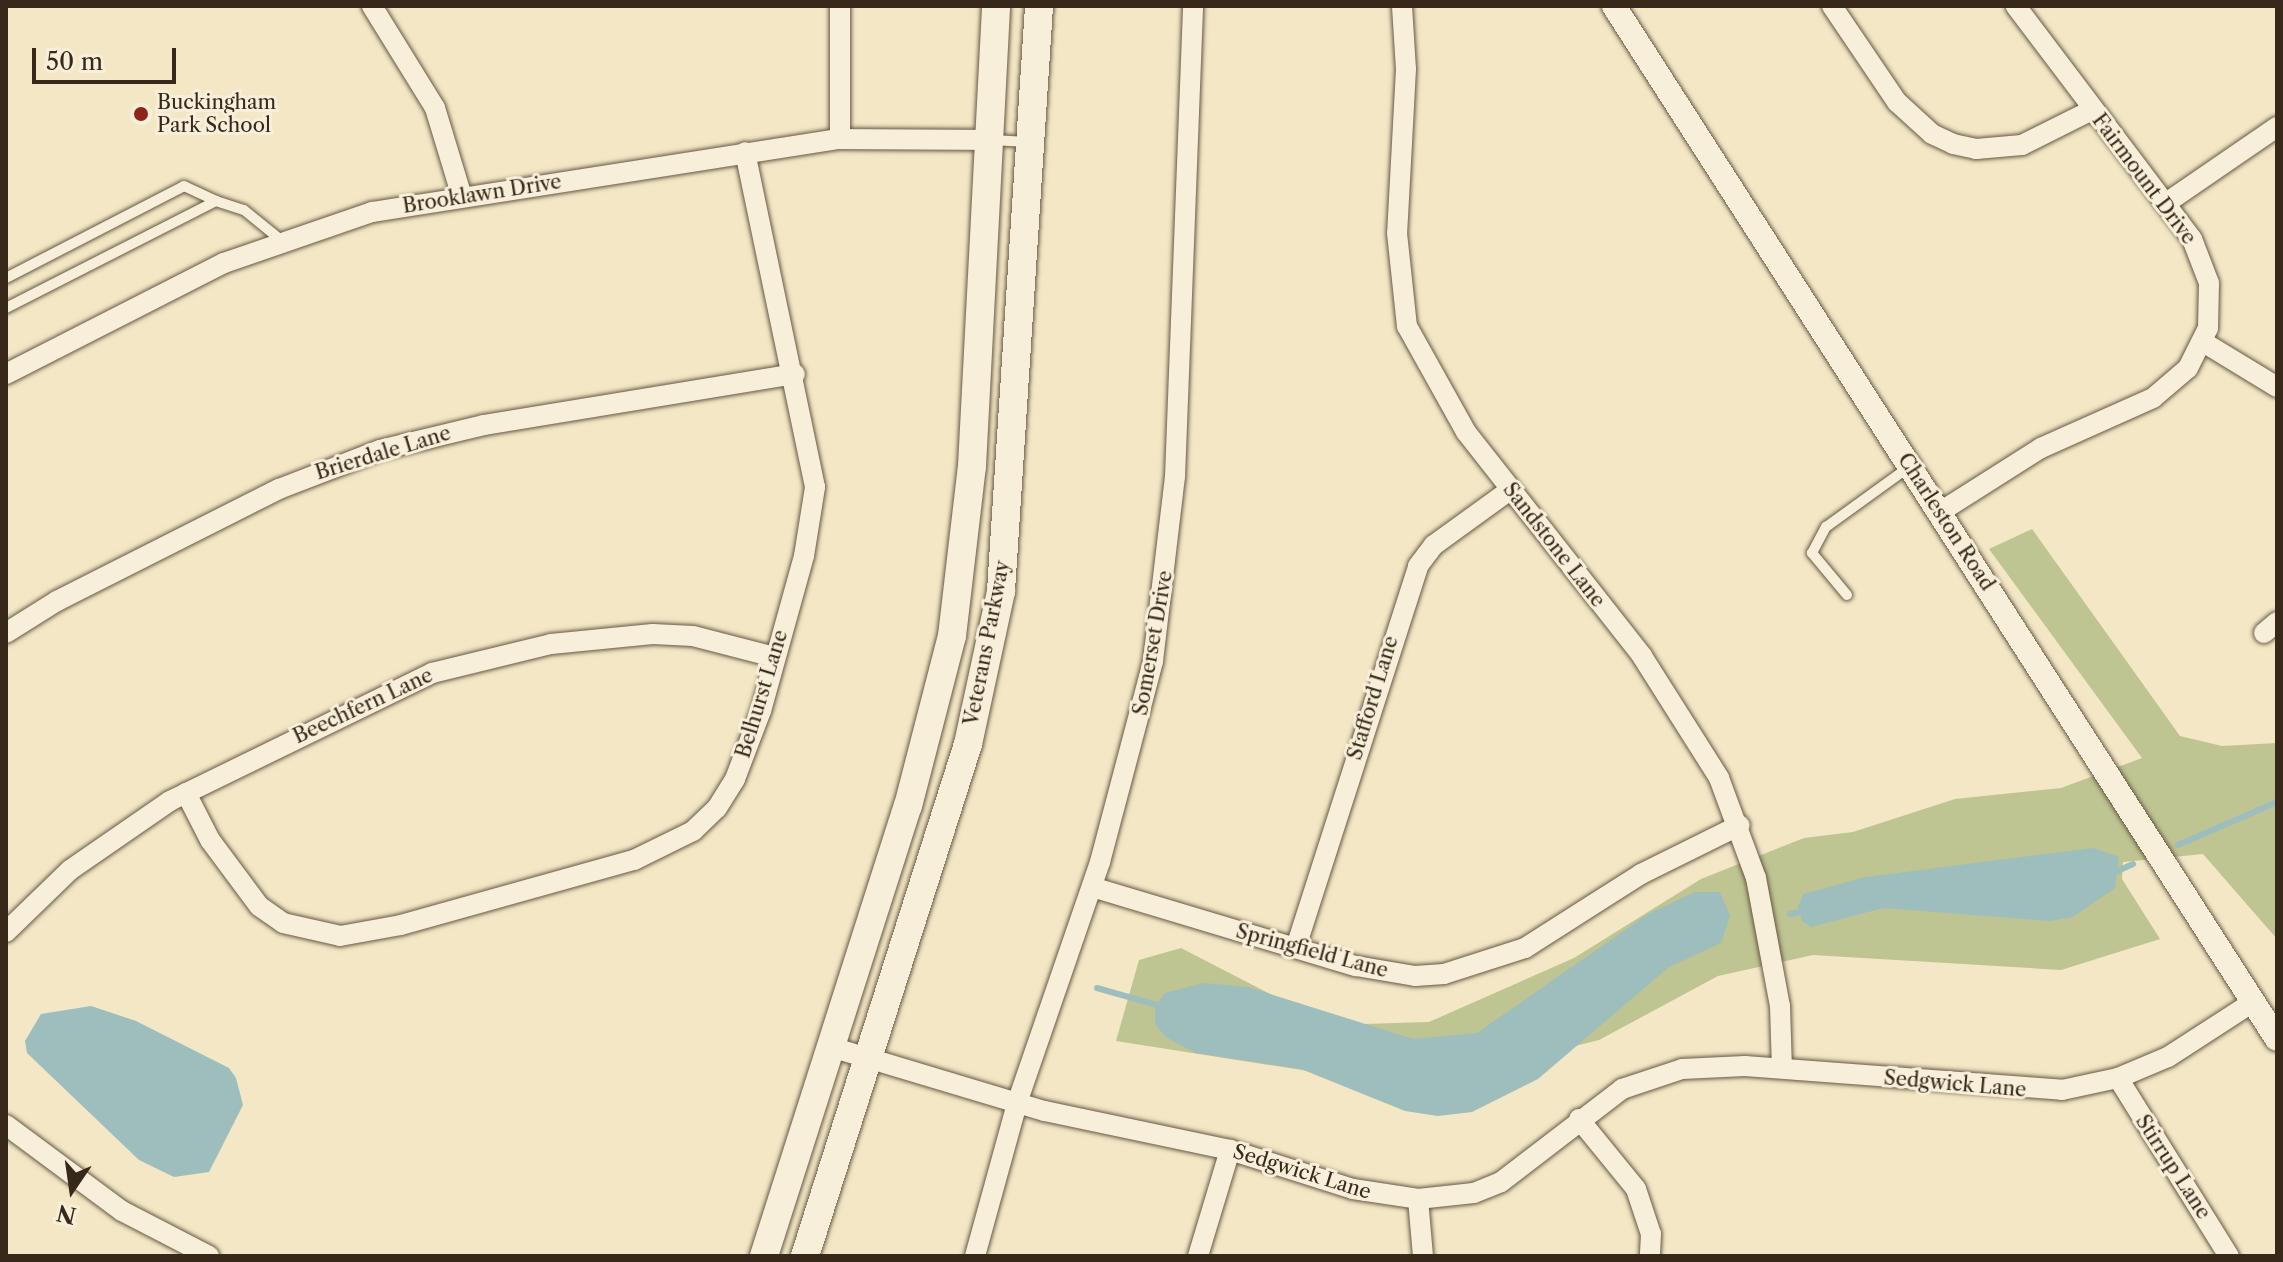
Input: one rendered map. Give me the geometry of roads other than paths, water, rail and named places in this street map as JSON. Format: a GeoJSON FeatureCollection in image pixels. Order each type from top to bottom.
{"type":"FeatureCollection","features":[{"type":"Feature","properties":{"kind":"main road","name":"Veterans Parkway"},"geometry":{"type":"LineString","coordinates":[[764,1256],[908,806],[952,636],[972,466],[996,6]]}},
{"type":"Feature","properties":{"kind":"main road","name":"Veterans Parkway"},"geometry":{"type":"LineString","coordinates":[[805,1256],[968,744],[1001,591],[1019,376],[1039,6]]}},
{"type":"Feature","properties":{"kind":"street"},"geometry":{"type":"LineString","coordinates":[[372,6],[435,108],[451,147],[462,197]]}},
{"type":"Feature","properties":{"kind":"street"},"geometry":{"type":"LineString","coordinates":[[840,6],[840,139]]}},
{"type":"Feature","properties":{"kind":"street","name":"Somerset Drive"},"geometry":{"type":"LineString","coordinates":[[975,1256],[1017,1103],[1092,887],[1147,695],[1167,563],[1193,6]]}},
{"type":"Feature","properties":{"kind":"street","name":"Sandstone Lane"},"geometry":{"type":"LineString","coordinates":[[1402,6],[1406,69],[1397,233],[1407,326],[1434,381],[1510,490],[1677,705],[1740,825],[1777,979],[1782,1068]]}},
{"type":"Feature","properties":{"kind":"street","name":"Charleston Road"},"geometry":{"type":"LineString","coordinates":[[1614,6],[2277,1039]]}},
{"type":"Feature","properties":{"kind":"street"},"geometry":{"type":"LineString","coordinates":[[1832,6],[1897,102],[1932,134],[1953,144],[1976,149],[2022,145],[2092,110]]}},
{"type":"Feature","properties":{"kind":"street","name":"Fairmount Drive"},"geometry":{"type":"LineString","coordinates":[[1940,512],[2032,453],[2153,398],[2188,368],[2203,342],[2211,306],[2203,261],[2166,203],[2092,110],[2016,6]]}},
{"type":"Feature","properties":{"kind":"street"},"geometry":{"type":"LineString","coordinates":[[2166,203],[2277,127]]}},
{"type":"Feature","properties":{"kind":"street","name":"Brooklawn Drive"},"geometry":{"type":"LineString","coordinates":[[6,374],[189,278],[282,241],[372,212],[840,139],[990,140]]}},
{"type":"Feature","properties":{"kind":"street","name":"Belhurst Lane"},"geometry":{"type":"LineString","coordinates":[[186,793],[210,840],[259,906],[311,932],[370,932],[634,860],[693,831],[735,779],[761,711],[804,556],[815,487],[795,374],[745,152]]}},
{"type":"Feature","properties":{"kind":"street"},"geometry":{"type":"LineString","coordinates":[[2203,342],[2277,387]]}},
{"type":"Feature","properties":{"kind":"street","name":"Brierdale Lane"},"geometry":{"type":"LineString","coordinates":[[6,633],[57,601],[279,489],[380,450],[449,432],[795,374]]}},
{"type":"Feature","properties":{"kind":"street","name":"Stafford Lane"},"geometry":{"type":"LineString","coordinates":[[1296,947],[1418,566],[1434,545],[1510,490]]}},
{"type":"Feature","properties":{"kind":"street","name":"Beechfern Lane"},"geometry":{"type":"LineString","coordinates":[[6,932],[70,870],[186,793],[402,684],[493,656],[565,642],[663,634],[693,636],[774,657]]}},
{"type":"Feature","properties":{"kind":"street","name":"Springfield Lane"},"geometry":{"type":"LineString","coordinates":[[1092,887],[1386,973],[1415,976],[1473,968],[1525,948],[1630,880],[1740,825]]}},
{"type":"Feature","properties":{"kind":"street","name":"Sedgwick Lane"},"geometry":{"type":"LineString","coordinates":[[831,1047],[1017,1103],[1230,1150],[1353,1189],[1418,1199],[1474,1193],[1501,1182],[1526,1168],[1579,1119],[1622,1089],[1682,1069],[1714,1064],[1782,1068],[2033,1091],[2118,1078],[2181,1049],[2253,1002]]}},
{"type":"Feature","properties":{"kind":"street","name":"Stirrup Lane"},"geometry":{"type":"LineString","coordinates":[[2118,1078],[2229,1256]]}},
{"type":"Feature","properties":{"kind":"street"},"geometry":{"type":"LineString","coordinates":[[1579,1119],[1636,1189],[1651,1234],[1650,1256]]}},
{"type":"Feature","properties":{"kind":"street"},"geometry":{"type":"LineString","coordinates":[[6,1125],[122,1211],[209,1256]]}},
{"type":"Feature","properties":{"kind":"street"},"geometry":{"type":"LineString","coordinates":[[1198,1256],[1230,1150]]}},
{"type":"Feature","properties":{"kind":"street"},"geometry":{"type":"LineString","coordinates":[[1418,1199],[1423,1256]]}},
{"type":"Feature","properties":{"kind":"lane"},"geometry":{"type":"LineString","coordinates":[[990,140],[1030,142]]}},
{"type":"Feature","properties":{"kind":"lane"},"geometry":{"type":"LineString","coordinates":[[6,278],[184,186],[244,210],[282,241]]}},
{"type":"Feature","properties":{"kind":"lane"},"geometry":{"type":"LineString","coordinates":[[6,308],[216,201]]}},
{"type":"Feature","properties":{"kind":"lane"},"geometry":{"type":"LineString","coordinates":[[1847,595],[1812,553],[1826,527],[1910,466]]}},
{"type":"Feature","properties":{"kind":"water"},"geometry":{"type":"Polygon","coordinates":[[[2093,848],[2119,857],[2115,888],[2073,917],[2049,921],[1883,908],[1811,927],[1802,921],[1798,907],[1803,894],[1866,877],[2093,848]]]}},
{"type":"Feature","properties":{"kind":"water"},"geometry":{"type":"Polygon","coordinates":[[[1695,892],[1720,892],[1730,916],[1721,943],[1669,967],[1538,1079],[1472,1112],[1438,1116],[1405,1111],[1301,1069],[1195,1053],[1166,1037],[1155,1024],[1155,1006],[1165,993],[1203,983],[1248,987],[1413,1039],[1477,1033],[1648,914],[1695,892]]]}},
{"type":"Feature","properties":{"kind":"water"},"geometry":{"type":"Polygon","coordinates":[[[91,1006],[136,1021],[229,1068],[236,1078],[243,1105],[209,1172],[174,1177],[139,1160],[27,1053],[25,1041],[41,1014],[91,1006]]]}},
{"type":"Feature","properties":{"kind":"waterway"},"geometry":{"type":"LineString","coordinates":[[2178,845],[2277,802]]}},
{"type":"Feature","properties":{"kind":"waterway"},"geometry":{"type":"LineString","coordinates":[[2113,873],[2133,864]]}},
{"type":"Feature","properties":{"kind":"waterway"},"geometry":{"type":"LineString","coordinates":[[1790,914],[1806,911]]}},
{"type":"Feature","properties":{"kind":"waterway"},"geometry":{"type":"LineString","coordinates":[[1097,988],[1164,1007]]}},
{"type":"Feature","properties":{"kind":"place","name":"Buckingham Park School"},"geometry":{"type":"Point","coordinates":[141,114]}}]}
